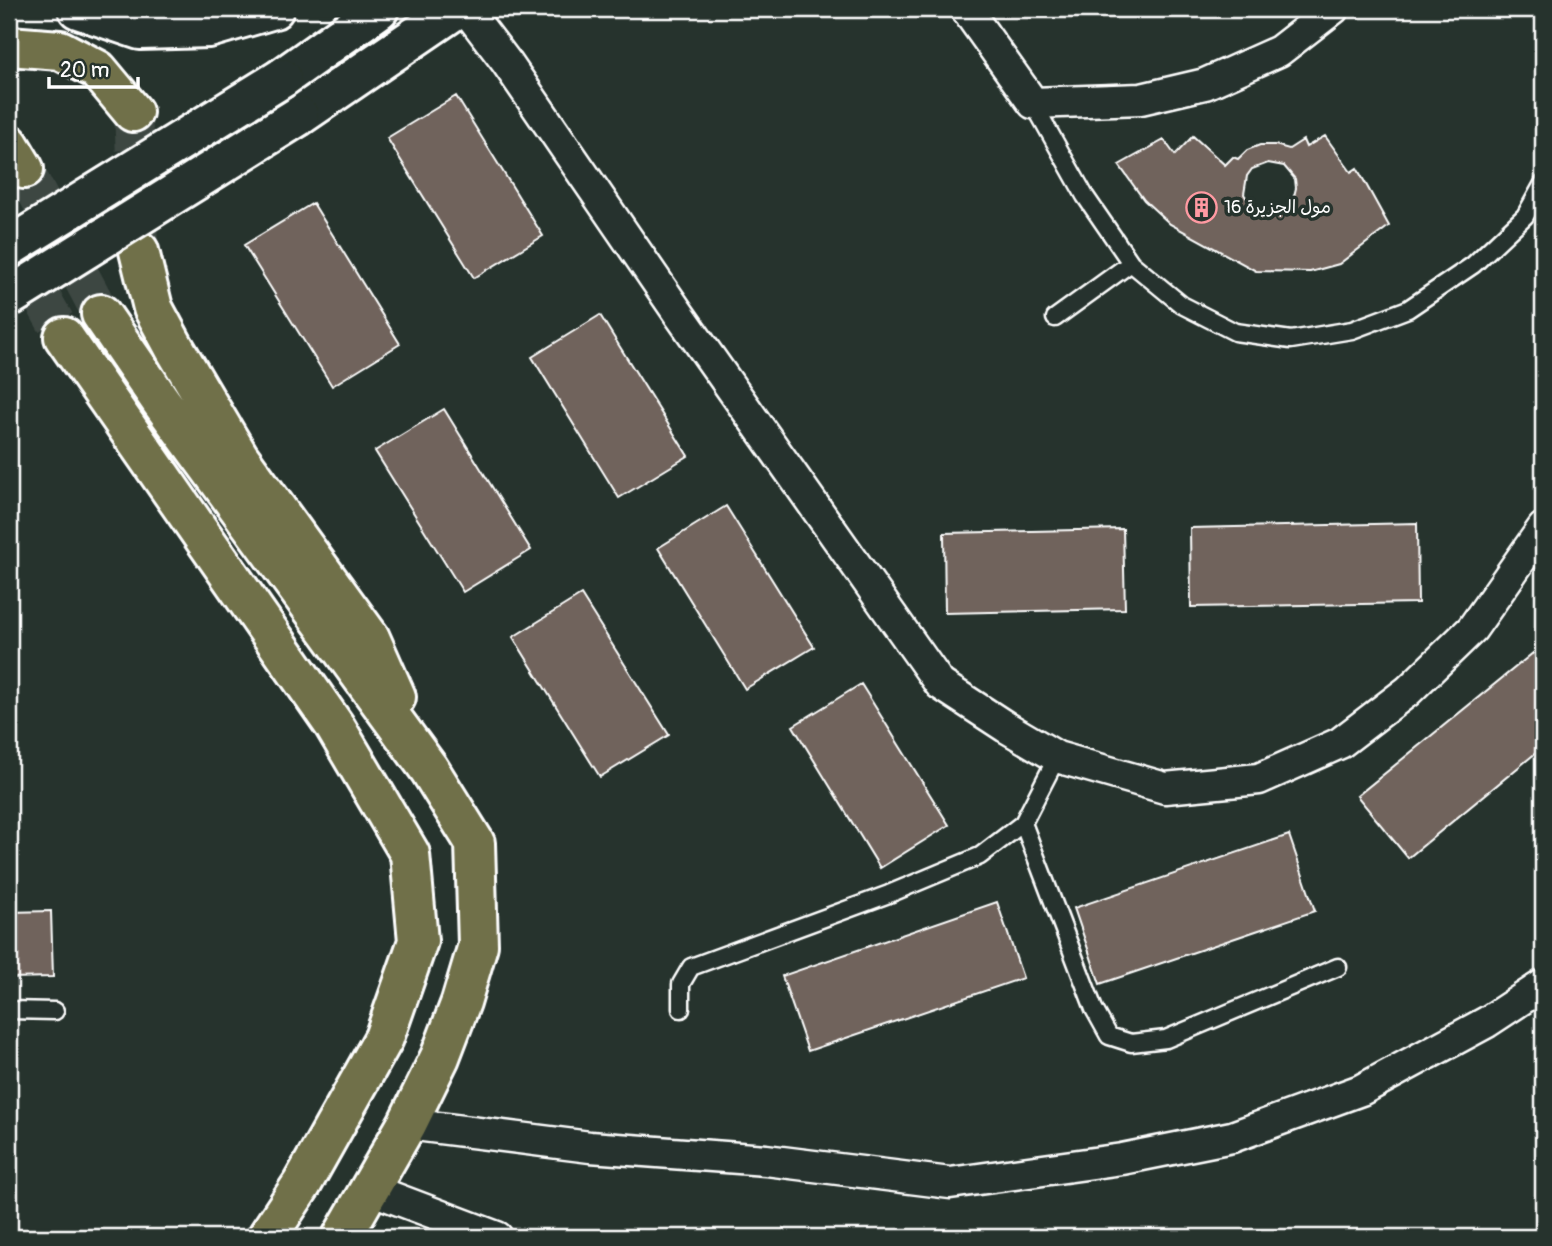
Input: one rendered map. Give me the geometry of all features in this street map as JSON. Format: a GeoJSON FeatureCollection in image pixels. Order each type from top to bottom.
{"type":"FeatureCollection","features":[{"type":"Feature","properties":{"kind":"main road"},"geometry":{"type":"LineString","coordinates":[[9,46],[60,50],[98,70],[133,112]]}},
{"type":"Feature","properties":{"kind":"main road"},"geometry":{"type":"LineString","coordinates":[[139,251],[153,308],[174,347],[239,457],[370,638],[429,769]]}},
{"type":"Feature","properties":{"kind":"main road"},"geometry":{"type":"LineString","coordinates":[[101,314],[160,400],[429,769],[475,843],[478,945],[461,1002],[440,1057],[407,1124],[342,1237]]}},
{"type":"Feature","properties":{"kind":"main road"},"geometry":{"type":"LineString","coordinates":[[64,337],[334,725],[410,854],[418,942],[384,1038],[302,1184],[267,1237]]}},
{"type":"Feature","properties":{"kind":"street"},"geometry":{"type":"LineString","coordinates":[[78,9],[140,30],[209,28],[274,9]]}},
{"type":"Feature","properties":{"kind":"street"},"geometry":{"type":"LineString","coordinates":[[9,247],[282,78],[379,9]]}},
{"type":"Feature","properties":{"kind":"street"},"geometry":{"type":"LineString","coordinates":[[9,297],[299,116],[456,9]]}},
{"type":"Feature","properties":{"kind":"street"},"geometry":{"type":"LineString","coordinates":[[466,9],[508,63],[679,314],[940,684],[1057,757],[1165,788],[1259,779],[1340,743],[1408,691],[1472,629],[1543,528]]}},
{"type":"Feature","properties":{"kind":"street"},"geometry":{"type":"LineString","coordinates":[[966,9],[1033,103],[1141,99],[1205,84],[1279,51],[1333,9]]}},
{"type":"Feature","properties":{"kind":"street"},"geometry":{"type":"LineString","coordinates":[[407,1124],[590,1147],[766,1160],[950,1183],[1122,1160],[1232,1137],[1361,1090],[1487,1022],[1543,985]]}},
{"type":"Feature","properties":{"kind":"street"},"geometry":{"type":"LineString","coordinates":[[370,1189],[497,1237]]}},
{"type":"Feature","properties":{"kind":"lane"},"geometry":{"type":"LineString","coordinates":[[1033,103],[1085,196],[1131,262],[1182,305],[1235,332],[1292,340],[1352,330],[1408,309],[1473,265],[1525,216],[1543,184]]}},
{"type":"Feature","properties":{"kind":"lane"},"geometry":{"type":"LineString","coordinates":[[1055,317],[1131,262]]}},
{"type":"Feature","properties":{"kind":"lane"},"geometry":{"type":"LineString","coordinates":[[681,1009],[681,984],[691,967],[889,894],[980,856],[1023,823],[1057,757]]}},
{"type":"Feature","properties":{"kind":"lane"},"geometry":{"type":"LineString","coordinates":[[1023,823],[1094,1009],[1109,1036],[1131,1042],[1166,1039],[1338,967]]}},
{"type":"Feature","properties":{"kind":"lane"},"geometry":{"type":"LineString","coordinates":[[9,1010],[55,1011]]}},
{"type":"Feature","properties":{"kind":"building"},"geometry":{"type":"Polygon","coordinates":[[[456,96],[543,236],[474,278],[387,138],[456,96]]]}},
{"type":"Feature","properties":{"kind":"building","name":"مول الجزيرة 16"},"geometry":{"type":"Polygon","coordinates":[[[1193,136],[1225,165],[1233,157],[1238,159],[1247,150],[1260,145],[1289,149],[1303,140],[1306,147],[1325,136],[1351,172],[1357,168],[1389,226],[1339,264],[1310,272],[1256,271],[1170,224],[1144,200],[1119,165],[1164,140],[1175,155],[1193,136]],[[1268,163],[1252,169],[1247,176],[1244,194],[1253,209],[1261,214],[1279,214],[1292,204],[1295,179],[1284,166],[1268,163]]]}},
{"type":"Feature","properties":{"kind":"building"},"geometry":{"type":"Polygon","coordinates":[[[313,203],[400,344],[332,386],[244,245],[313,203]]]}},
{"type":"Feature","properties":{"kind":"building"},"geometry":{"type":"Polygon","coordinates":[[[600,315],[688,456],[619,498],[532,357],[600,315]]]}},
{"type":"Feature","properties":{"kind":"building"},"geometry":{"type":"Polygon","coordinates":[[[444,409],[531,550],[463,592],[375,451],[444,409]]]}},
{"type":"Feature","properties":{"kind":"building"},"geometry":{"type":"Polygon","coordinates":[[[726,506],[814,647],[745,689],[658,548],[726,506]]]}},
{"type":"Feature","properties":{"kind":"building"},"geometry":{"type":"Polygon","coordinates":[[[1417,523],[1418,603],[1191,607],[1190,528],[1417,523]]]}},
{"type":"Feature","properties":{"kind":"building"},"geometry":{"type":"Polygon","coordinates":[[[1123,529],[1125,609],[945,613],[944,533],[1123,529]]]}},
{"type":"Feature","properties":{"kind":"building"},"geometry":{"type":"Polygon","coordinates":[[[581,595],[669,735],[600,777],[513,637],[581,595]]]}},
{"type":"Feature","properties":{"kind":"building"},"geometry":{"type":"Polygon","coordinates":[[[1533,653],[1543,665],[1543,747],[1408,858],[1357,796],[1533,653]]]}},
{"type":"Feature","properties":{"kind":"building"},"geometry":{"type":"Polygon","coordinates":[[[861,684],[949,825],[880,868],[793,726],[861,684]]]}},
{"type":"Feature","properties":{"kind":"building"},"geometry":{"type":"Polygon","coordinates":[[[1289,835],[1315,911],[1100,984],[1074,908],[1289,835]]]}},
{"type":"Feature","properties":{"kind":"building"},"geometry":{"type":"Polygon","coordinates":[[[997,902],[1023,978],[808,1051],[782,976],[997,902]]]}},
{"type":"Feature","properties":{"kind":"building"},"geometry":{"type":"Polygon","coordinates":[[[51,911],[53,977],[9,978],[9,912],[51,911]]]}},
{"type":"Feature","properties":{"kind":"tunnel"},"geometry":{"type":"LineString","coordinates":[[133,112],[139,245]]}},
{"type":"Feature","properties":{"kind":"tunnel"},"geometry":{"type":"LineString","coordinates":[[24,169],[101,314]]}},
{"type":"Feature","properties":{"kind":"tunnel"},"geometry":{"type":"LineString","coordinates":[[9,240],[64,337]]}},
{"type":"Feature","properties":{"kind":"place","name":"مول الجزيرة 16"},"geometry":{"type":"Point","coordinates":[1201,207]}}]}
